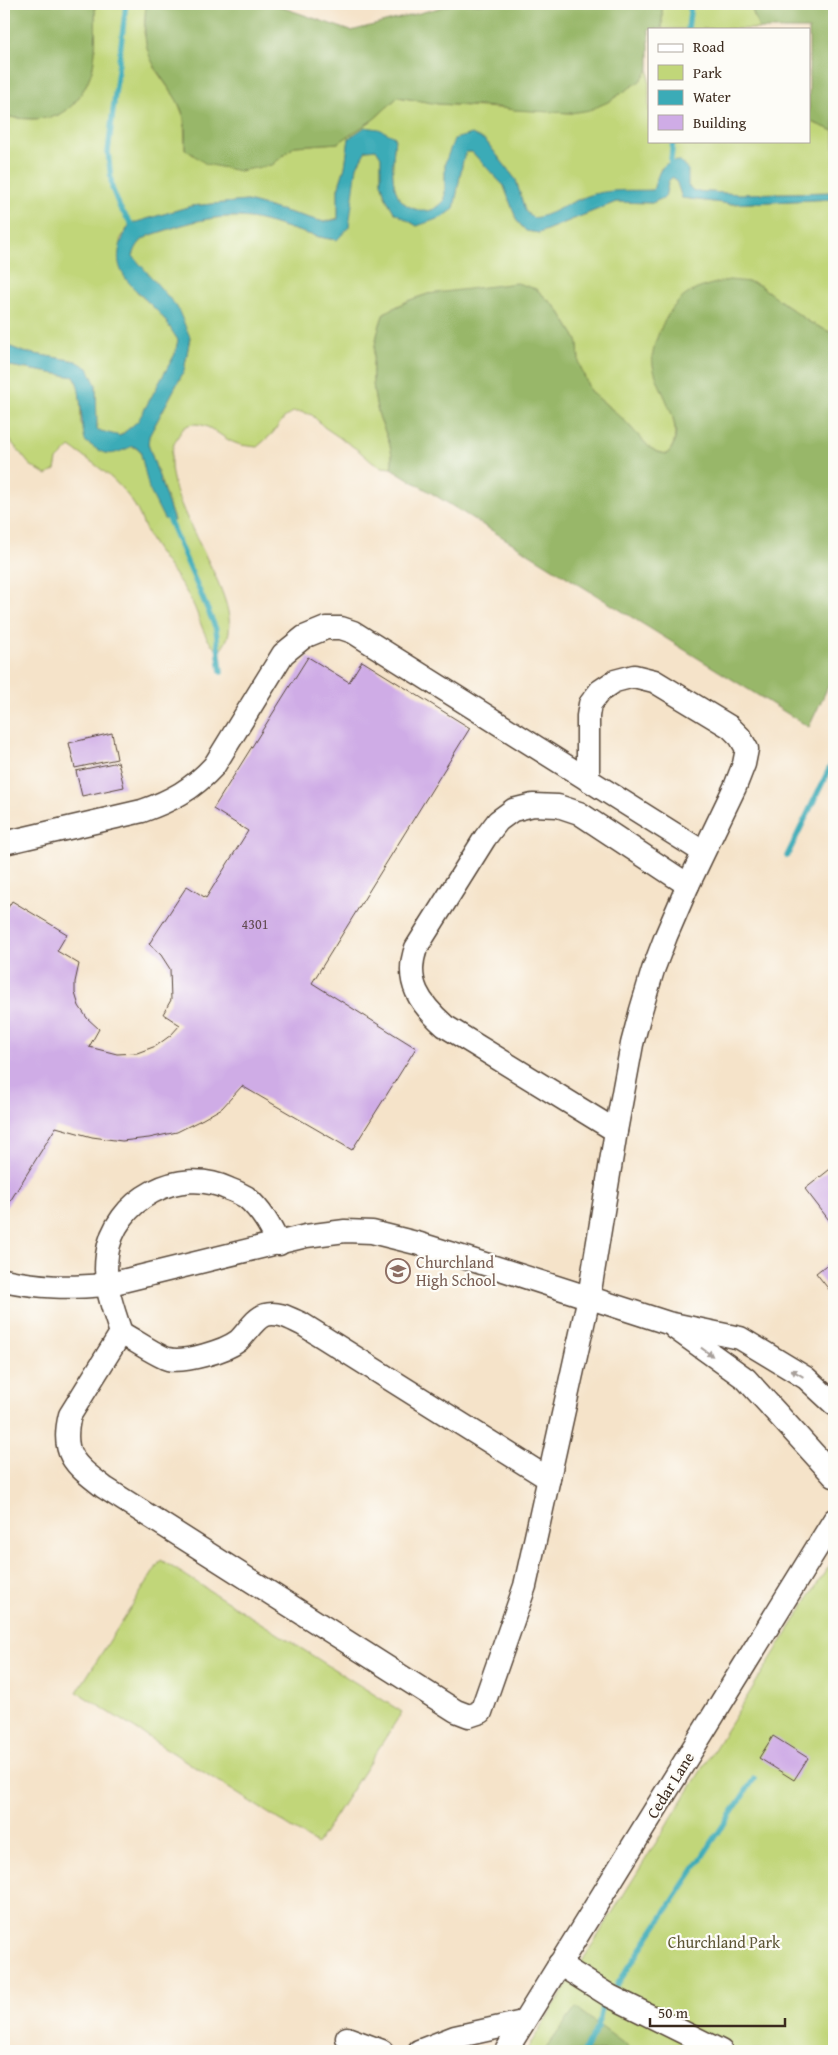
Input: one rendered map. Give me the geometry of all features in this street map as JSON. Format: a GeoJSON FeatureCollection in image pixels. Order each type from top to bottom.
{"type":"FeatureCollection","features":[{"type":"Feature","properties":{"kind":"street"},"geometry":{"type":"LineString","coordinates":[[4,843],[142,811],[182,794],[200,782],[214,766],[283,654],[304,637],[326,628],[341,628],[353,632],[703,852]]}},
{"type":"Feature","properties":{"kind":"street"},"geometry":{"type":"LineString","coordinates":[[121,1333],[70,1415],[67,1443],[72,1457],[83,1471],[113,1493],[456,1712],[470,1716],[481,1712],[526,1586],[589,1297],[616,1131],[632,1044],[641,1010],[653,970],[688,885],[744,764],[747,749],[740,737],[730,727],[654,680],[634,676],[615,682],[600,691],[590,704],[588,716],[588,780]]}},
{"type":"Feature","properties":{"kind":"street"},"geometry":{"type":"LineString","coordinates":[[616,1131],[445,1026],[429,1012],[417,990],[411,976],[411,962],[416,948],[485,838],[498,821],[513,810],[533,805],[558,806],[579,813],[688,885]]}},
{"type":"Feature","properties":{"kind":"street"},"geometry":{"type":"LineString","coordinates":[[278,1244],[266,1217],[245,1196],[218,1183],[189,1180],[160,1187],[135,1202],[116,1226],[107,1253],[106,1285],[121,1333],[168,1359],[200,1357],[221,1351],[237,1342],[262,1316],[271,1314],[285,1316],[302,1324],[549,1479]]}},
{"type":"Feature","properties":{"kind":"street"},"geometry":{"type":"LineString","coordinates":[[4,1280],[35,1286],[77,1288],[106,1285],[306,1236],[345,1231],[372,1232],[428,1246],[668,1323],[740,1338],[806,1378],[834,1404]]}},
{"type":"Feature","properties":{"kind":"street"},"geometry":{"type":"LineString","coordinates":[[668,1323],[746,1379],[834,1476]]}},
{"type":"Feature","properties":{"kind":"street","name":"Cedar Lane"},"geometry":{"type":"LineString","coordinates":[[506,2051],[834,1520]]}},
{"type":"Feature","properties":{"kind":"street"},"geometry":{"type":"LineString","coordinates":[[560,1964],[610,1996],[721,2051]]}},
{"type":"Feature","properties":{"kind":"street"},"geometry":{"type":"LineString","coordinates":[[419,2051],[456,2037],[523,2022]]}},
{"type":"Feature","properties":{"kind":"street"},"geometry":{"type":"LineString","coordinates":[[347,2038],[382,2051]]}},
{"type":"Feature","properties":{"kind":"green space"},"geometry":{"type":"Polygon","coordinates":[[[4,4],[95,4],[95,51],[93,66],[81,94],[65,112],[45,118],[31,119],[4,116],[4,4]]]}},
{"type":"Feature","properties":{"kind":"green space"},"geometry":{"type":"Polygon","coordinates":[[[95,4],[146,4],[144,33],[155,69],[177,100],[184,118],[185,149],[272,165],[295,146],[338,143],[374,119],[398,97],[438,104],[571,113],[639,81],[648,70],[648,142],[810,142],[810,121],[834,131],[834,192],[740,194],[694,191],[661,168],[653,190],[581,198],[544,217],[533,218],[525,211],[516,180],[486,141],[445,163],[445,200],[433,210],[422,211],[407,206],[400,199],[396,190],[393,180],[395,137],[349,138],[345,167],[338,189],[338,218],[324,222],[247,201],[191,206],[130,224],[120,240],[137,292],[162,315],[178,340],[175,354],[138,422],[119,436],[97,430],[96,385],[76,361],[23,352],[4,344],[4,116],[31,119],[51,117],[65,112],[76,101],[85,87],[93,66],[95,4]]]}},
{"type":"Feature","properties":{"kind":"green space"},"geometry":{"type":"Polygon","coordinates":[[[146,4],[272,4],[351,31],[454,4],[662,4],[662,28],[648,28],[648,70],[640,81],[608,102],[590,110],[571,113],[514,110],[496,107],[438,104],[398,97],[374,119],[338,143],[295,146],[272,165],[239,171],[206,164],[185,149],[183,113],[177,100],[153,64],[145,37],[146,4]]]}},
{"type":"Feature","properties":{"kind":"green space"},"geometry":{"type":"Polygon","coordinates":[[[662,4],[750,4],[759,28],[662,28],[662,4]]]}},
{"type":"Feature","properties":{"kind":"green space"},"geometry":{"type":"Polygon","coordinates":[[[750,4],[826,4],[834,14],[834,131],[810,121],[810,28],[759,28],[750,4]]]}},
{"type":"Feature","properties":{"kind":"green space"},"geometry":{"type":"Polygon","coordinates":[[[376,149],[381,157],[381,182],[386,198],[394,212],[417,226],[454,209],[466,152],[472,152],[504,186],[517,221],[526,231],[539,233],[616,202],[652,203],[665,197],[669,179],[673,177],[682,198],[730,204],[834,199],[834,334],[809,322],[759,285],[750,282],[653,366],[667,399],[674,423],[675,435],[673,445],[667,454],[657,452],[649,447],[621,417],[590,391],[579,363],[578,343],[574,335],[558,309],[536,289],[428,294],[410,300],[384,313],[374,349],[373,387],[378,412],[392,454],[391,468],[373,463],[358,450],[324,427],[312,415],[302,412],[293,412],[284,418],[272,434],[257,447],[232,442],[200,424],[191,424],[186,427],[177,438],[171,462],[176,489],[187,519],[217,580],[227,608],[229,632],[219,651],[205,635],[192,602],[150,539],[135,506],[114,480],[70,447],[57,460],[55,470],[47,475],[30,465],[4,433],[4,365],[75,377],[80,392],[81,425],[140,450],[150,489],[164,518],[174,520],[148,444],[149,436],[184,371],[190,337],[132,256],[135,249],[142,240],[151,235],[192,222],[226,217],[260,220],[337,240],[354,184],[357,166],[366,150],[376,149]]]}},
{"type":"Feature","properties":{"kind":"green space"},"geometry":{"type":"Polygon","coordinates":[[[729,280],[759,285],[809,322],[834,334],[834,674],[809,727],[391,468],[392,454],[375,400],[373,387],[374,349],[384,313],[410,300],[428,294],[517,283],[536,289],[558,309],[578,343],[579,363],[590,391],[621,417],[649,447],[657,452],[667,454],[673,445],[676,434],[670,411],[653,365],[653,351],[657,337],[667,316],[680,300],[696,289],[729,280]]]}},
{"type":"Feature","properties":{"kind":"green space","name":"Churchland Park"},"geometry":{"type":"Polygon","coordinates":[[[834,1559],[834,2051],[526,2051],[823,1575],[834,1559]]]}},
{"type":"Feature","properties":{"kind":"green space"},"geometry":{"type":"Polygon","coordinates":[[[161,1560],[402,1712],[317,1844],[77,1692],[161,1560]]]}},
{"type":"Feature","properties":{"kind":"green space"},"geometry":{"type":"Polygon","coordinates":[[[576,2008],[627,2046],[629,2051],[544,2051],[576,2008]]]}},
{"type":"Feature","properties":{"kind":"water"},"geometry":{"type":"Polygon","coordinates":[[[365,127],[379,129],[395,137],[393,180],[396,190],[400,199],[407,206],[422,211],[433,210],[445,200],[445,163],[454,139],[472,134],[486,141],[516,180],[525,211],[533,218],[545,215],[589,195],[616,191],[653,190],[664,166],[668,163],[680,161],[688,170],[688,186],[694,191],[740,194],[834,192],[834,199],[730,204],[682,198],[673,177],[669,180],[665,197],[652,203],[616,202],[539,233],[526,231],[517,221],[504,186],[472,152],[466,152],[454,209],[443,217],[417,226],[394,212],[386,198],[381,182],[381,157],[376,149],[366,150],[357,166],[349,227],[337,240],[260,220],[236,217],[200,220],[149,236],[141,241],[133,256],[177,307],[190,337],[184,371],[149,436],[148,444],[174,521],[164,519],[149,489],[140,450],[133,446],[108,454],[103,453],[85,441],[78,385],[75,377],[4,365],[4,344],[23,352],[76,361],[88,368],[96,385],[97,430],[120,436],[138,421],[175,354],[178,340],[163,317],[123,275],[119,265],[119,253],[122,240],[130,224],[191,206],[247,201],[324,222],[338,219],[338,189],[345,167],[349,138],[365,127]]]}},
{"type":"Feature","properties":{"kind":"building"},"geometry":{"type":"Polygon","coordinates":[[[308,657],[349,682],[362,661],[470,728],[312,983],[416,1048],[352,1150],[242,1086],[222,1108],[177,1132],[122,1141],[92,1137],[56,1127],[4,1211],[4,914],[12,901],[67,934],[57,951],[79,964],[75,982],[75,993],[79,1006],[87,1018],[99,1029],[89,1047],[117,1054],[137,1053],[156,1046],[171,1035],[180,1025],[163,1014],[171,1000],[170,969],[161,955],[149,944],[187,886],[206,898],[248,831],[213,809],[308,657]]]}},
{"type":"Feature","properties":{"kind":"building"},"geometry":{"type":"Polygon","coordinates":[[[112,733],[117,759],[75,768],[69,743],[112,733]]]}},
{"type":"Feature","properties":{"kind":"building"},"geometry":{"type":"Polygon","coordinates":[[[118,762],[124,787],[82,796],[76,771],[118,762]]]}},
{"type":"Feature","properties":{"kind":"building"},"geometry":{"type":"Polygon","coordinates":[[[834,1166],[834,1223],[832,1224],[805,1189],[834,1166]]]}},
{"type":"Feature","properties":{"kind":"building"},"geometry":{"type":"Polygon","coordinates":[[[834,1259],[834,1296],[816,1273],[834,1259]]]}},
{"type":"Feature","properties":{"kind":"building"},"geometry":{"type":"Polygon","coordinates":[[[773,1736],[808,1758],[794,1780],[759,1758],[773,1736]]]}},
{"type":"Feature","properties":{"kind":"waterway"},"geometry":{"type":"LineString","coordinates":[[126,4],[108,152],[112,188],[120,208],[135,229]]}},
{"type":"Feature","properties":{"kind":"waterway"},"geometry":{"type":"LineString","coordinates":[[688,28],[691,4]]}},
{"type":"Feature","properties":{"kind":"waterway"},"geometry":{"type":"LineString","coordinates":[[670,169],[673,142]]}},
{"type":"Feature","properties":{"kind":"waterway"},"geometry":{"type":"LineString","coordinates":[[166,513],[216,629],[221,672]]}},
{"type":"Feature","properties":{"kind":"waterway"},"geometry":{"type":"LineString","coordinates":[[787,856],[834,759]]}},
{"type":"Feature","properties":{"kind":"waterway"},"geometry":{"type":"LineString","coordinates":[[617,1985],[754,1779]]}},
{"type":"Feature","properties":{"kind":"waterway"},"geometry":{"type":"LineString","coordinates":[[584,2051],[598,2027],[602,2007]]}},
{"type":"Feature","properties":{"kind":"place","name":"Churchland High School"},"geometry":{"type":"Point","coordinates":[398,1271]}}]}
